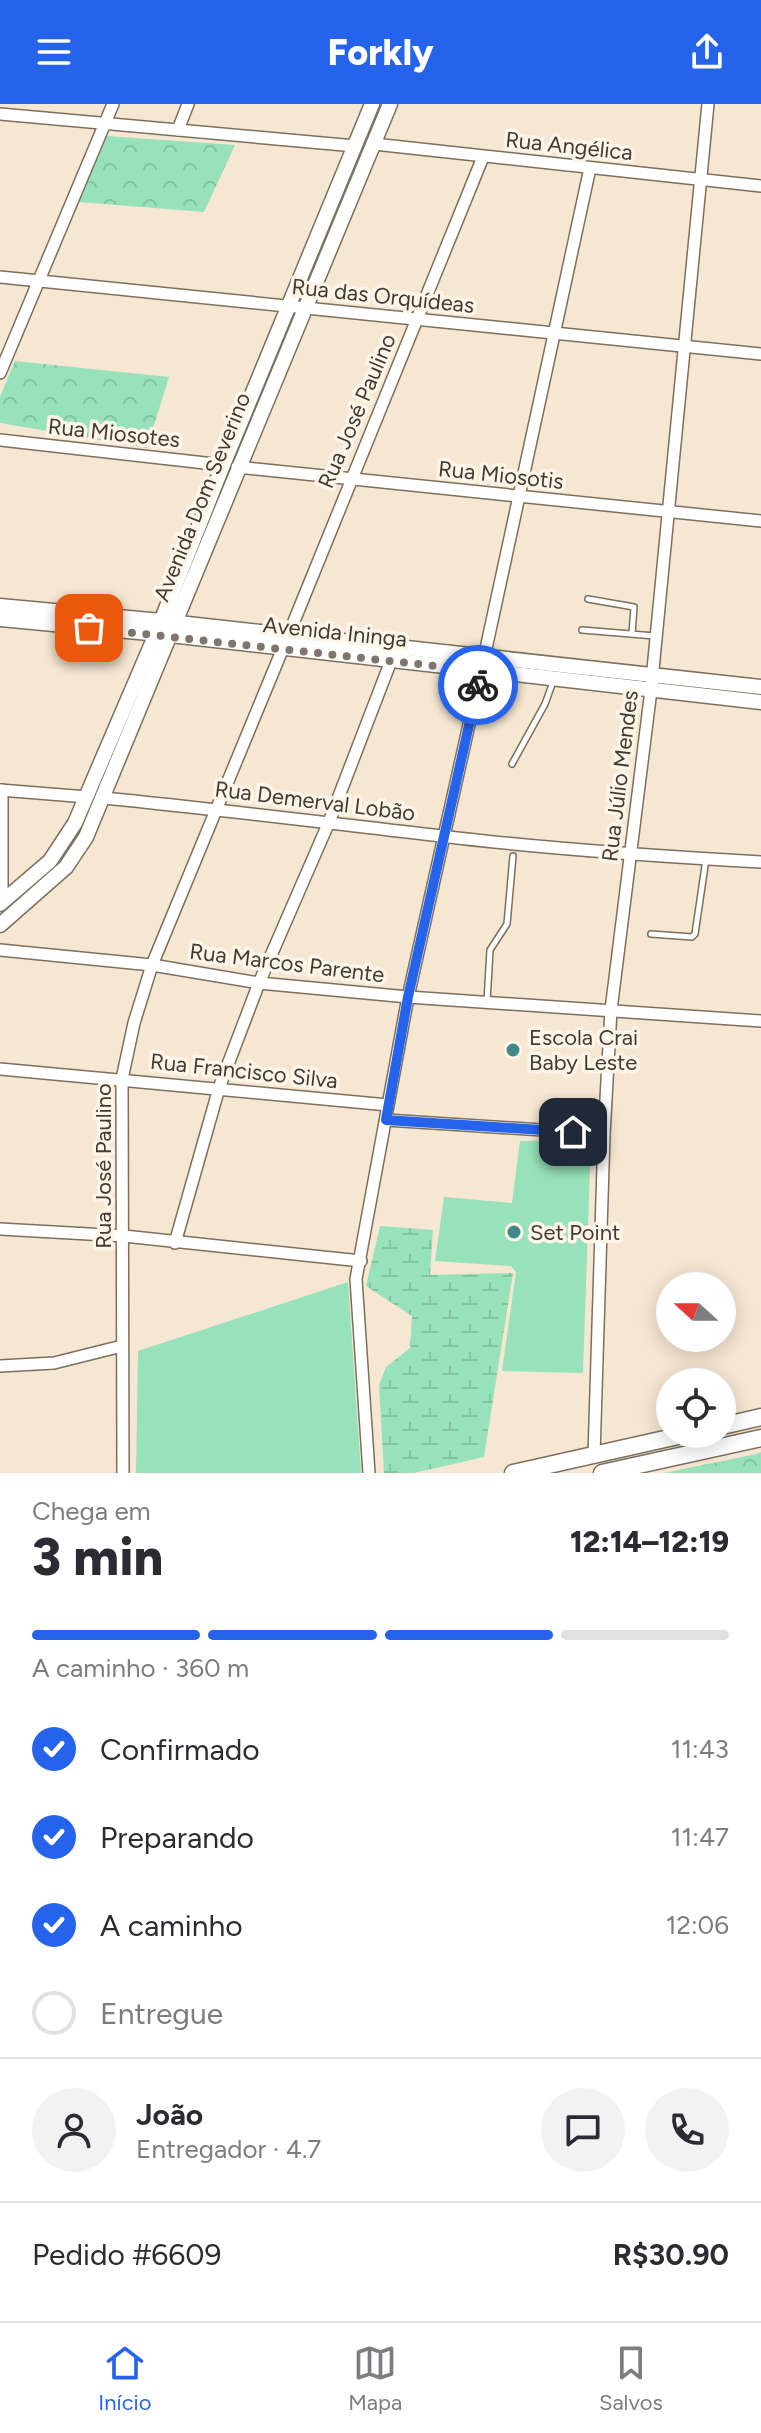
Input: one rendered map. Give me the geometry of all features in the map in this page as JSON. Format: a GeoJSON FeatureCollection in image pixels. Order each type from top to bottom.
{"type":"FeatureCollection","features":[{"type":"Feature","properties":{"kind":"main road","name":"Avenida Dom Severino"},"geometry":{"type":"LineString","coordinates":[[0,925],[66,867],[86,837],[104,798],[165,628],[296,308],[372,104]]}},
{"type":"Feature","properties":{"kind":"main road","name":"Avenida Dom Severino"},"geometry":{"type":"LineString","coordinates":[[296,308],[390,104]]}},
{"type":"Feature","properties":{"kind":"main road","name":"Avenida Ininga"},"geometry":{"type":"LineString","coordinates":[[0,606],[165,628],[652,683],[761,702]]}},
{"type":"Feature","properties":{"kind":"main road","name":"Avenida Ininga"},"geometry":{"type":"LineString","coordinates":[[0,619],[165,628]]}},
{"type":"Feature","properties":{"kind":"main road","name":"Avenida Dom Severino"},"geometry":{"type":"LineString","coordinates":[[1,904],[56,854],[87,797],[165,628]]}},
{"type":"Feature","properties":{"kind":"main road","name":"Avenida Ininga"},"geometry":{"type":"LineString","coordinates":[[482,665],[554,679],[761,687]]}},
{"type":"Feature","properties":{"kind":"main road"},"geometry":{"type":"LineString","coordinates":[[736,1423],[761,1417]]}},
{"type":"Feature","properties":{"kind":"main road"},"geometry":{"type":"LineString","coordinates":[[602,1473],[761,1438]]}},
{"type":"Feature","properties":{"kind":"main road"},"geometry":{"type":"LineString","coordinates":[[513,1473],[656,1441]]}},
{"type":"Feature","properties":{"kind":"street"},"geometry":{"type":"LineString","coordinates":[[0,373],[113,104]]}},
{"type":"Feature","properties":{"kind":"street"},"geometry":{"type":"LineString","coordinates":[[178,130],[188,104]]}},
{"type":"Feature","properties":{"kind":"street","name":"Rua Júlio Mendes"},"geometry":{"type":"LineString","coordinates":[[594,1455],[611,1010],[652,683],[708,104]]}},
{"type":"Feature","properties":{"kind":"street"},"geometry":{"type":"LineString","coordinates":[[0,114],[355,146]]}},
{"type":"Feature","properties":{"kind":"street","name":"Rua Angélica"},"geometry":{"type":"LineString","coordinates":[[374,144],[761,186]]}},
{"type":"Feature","properties":{"kind":"street","name":"Rua José Paulino"},"geometry":{"type":"LineString","coordinates":[[123,1473],[122,1079],[134,1023],[152,965],[483,157]]}},
{"type":"Feature","properties":{"kind":"street"},"geometry":{"type":"LineString","coordinates":[[369,1473],[356,1279],[408,997],[590,168]]}},
{"type":"Feature","properties":{"kind":"street","name":"Rua das Orquídeas"},"geometry":{"type":"LineString","coordinates":[[0,277],[761,354]]}},
{"type":"Feature","properties":{"kind":"street","name":"Rua Miosotes"},"geometry":{"type":"LineString","coordinates":[[0,440],[230,466]]}},
{"type":"Feature","properties":{"kind":"street","name":"Rua Miosotis"},"geometry":{"type":"LineString","coordinates":[[230,466],[761,521]]}},
{"type":"Feature","properties":{"kind":"street"},"geometry":{"type":"LineString","coordinates":[[175,1243],[219,1088],[259,983],[329,822],[394,654]]}},
{"type":"Feature","properties":{"kind":"street"},"geometry":{"type":"LineString","coordinates":[[1,904],[1,790],[87,797]]}},
{"type":"Feature","properties":{"kind":"street","name":"Rua Demerval Lobão"},"geometry":{"type":"LineString","coordinates":[[104,798],[442,837],[630,855],[761,862]]}},
{"type":"Feature","properties":{"kind":"street","name":"Rua Marcos Parente"},"geometry":{"type":"LineString","coordinates":[[0,950],[152,965],[259,983],[408,997],[761,1021]]}},
{"type":"Feature","properties":{"kind":"street","name":"Rua Francisco Silva"},"geometry":{"type":"LineString","coordinates":[[0,1069],[388,1105]]}},
{"type":"Feature","properties":{"kind":"street"},"geometry":{"type":"LineString","coordinates":[[386,1120],[604,1134]]}},
{"type":"Feature","properties":{"kind":"street"},"geometry":{"type":"LineString","coordinates":[[0,1229],[124,1236],[361,1261]]}},
{"type":"Feature","properties":{"kind":"street"},"geometry":{"type":"LineString","coordinates":[[0,1366],[54,1363],[122,1346]]}},
{"type":"Feature","properties":{"kind":"lane"},"geometry":{"type":"LineString","coordinates":[[588,599],[634,607],[632,634]]}},
{"type":"Feature","properties":{"kind":"lane"},"geometry":{"type":"LineString","coordinates":[[582,630],[656,636]]}},
{"type":"Feature","properties":{"kind":"lane"},"geometry":{"type":"LineString","coordinates":[[512,764],[545,704],[554,679]]}},
{"type":"Feature","properties":{"kind":"lane"},"geometry":{"type":"LineString","coordinates":[[487,1002],[490,950],[507,924],[513,856]]}},
{"type":"Feature","properties":{"kind":"lane"},"geometry":{"type":"LineString","coordinates":[[651,934],[692,937],[695,934],[706,859]]}},
{"type":"Feature","properties":{"kind":"green space"},"geometry":{"type":"Polygon","coordinates":[[[107,136],[235,145],[204,212],[79,202],[107,136]]]}},
{"type":"Feature","properties":{"kind":"green space"},"geometry":{"type":"Polygon","coordinates":[[[15,361],[169,377],[147,448],[0,423],[0,397],[15,361]]]}},
{"type":"Feature","properties":{"kind":"green space","name":"Set Point"},"geometry":{"type":"Polygon","coordinates":[[[591,1140],[583,1373],[502,1371],[516,1272],[511,1266],[435,1261],[444,1197],[512,1203],[520,1141],[591,1140]]]}},
{"type":"Feature","properties":{"kind":"green space"},"geometry":{"type":"Polygon","coordinates":[[[380,1226],[433,1230],[430,1275],[513,1273],[484,1457],[414,1473],[384,1473],[379,1385],[386,1367],[410,1348],[412,1316],[366,1286],[380,1226]]]}},
{"type":"Feature","properties":{"kind":"green space"},"geometry":{"type":"Polygon","coordinates":[[[348,1282],[361,1473],[136,1473],[138,1351],[348,1282]]]}},
{"type":"Feature","properties":{"kind":"green space"},"geometry":{"type":"Polygon","coordinates":[[[761,1452],[761,1473],[664,1473],[756,1454],[761,1452]]]}},
{"type":"Feature","properties":{"kind":"way so far"},"geometry":{"type":"LineString","coordinates":[[89,628],[481,671],[478,685]]}},
{"type":"Feature","properties":{"kind":"place","name":"Escola Crai Baby Leste"},"geometry":{"type":"Point","coordinates":[513,1050]}},
{"type":"Feature","properties":{"kind":"place","name":"Set Point"},"geometry":{"type":"Point","coordinates":[514,1232]}},
{"type":"Feature","properties":{"kind":"route"},"geometry":{"type":"LineString","coordinates":[[478,685],[408,997],[386,1120],[573,1132]]}}]}
